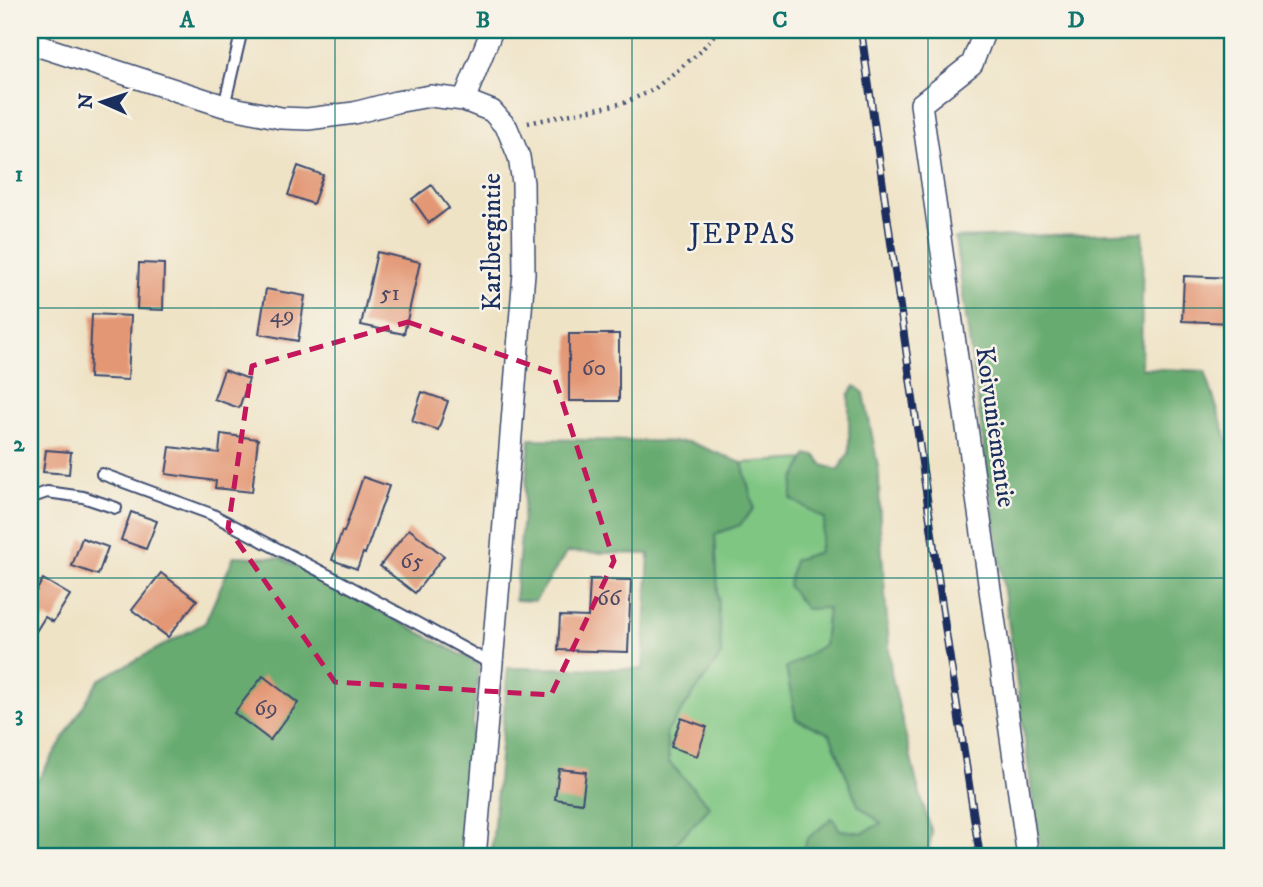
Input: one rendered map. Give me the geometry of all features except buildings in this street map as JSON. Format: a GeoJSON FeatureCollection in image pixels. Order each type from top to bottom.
{"type":"FeatureCollection","features":[{"type":"Feature","properties":{"kind":"street"},"geometry":{"type":"LineString","coordinates":[[464,100],[492,30]]}},
{"type":"Feature","properties":{"kind":"street","name":"Koivuniementie"},"geometry":{"type":"LineString","coordinates":[[985,30],[972,64],[921,104],[1028,857]]}},
{"type":"Feature","properties":{"kind":"street","name":"Karlbergintie"},"geometry":{"type":"LineString","coordinates":[[30,43],[224,106],[281,118],[308,119],[354,113],[430,96],[464,100],[492,111],[507,128],[519,157],[523,183],[524,273],[475,857]]}},
{"type":"Feature","properties":{"kind":"lane"},"geometry":{"type":"LineString","coordinates":[[224,106],[242,30]]}},
{"type":"Feature","properties":{"kind":"lane"},"geometry":{"type":"LineString","coordinates":[[102,474],[211,514],[492,664]]}},
{"type":"Feature","properties":{"kind":"lane"},"geometry":{"type":"LineString","coordinates":[[30,498],[47,492],[83,497],[116,508]]}},
{"type":"Feature","properties":{"kind":"path"},"geometry":{"type":"LineString","coordinates":[[507,128],[624,103],[653,90],[701,52],[718,30]]}},
{"type":"Feature","properties":{"kind":"highlighted area"},"geometry":{"type":"Polygon","coordinates":[[[408,322],[553,373],[614,561],[551,695],[335,682],[228,528],[252,366],[408,322]]]}},
{"type":"Feature","properties":{"kind":"green space"},"geometry":{"type":"Polygon","coordinates":[[[1143,232],[1141,368],[1205,371],[1233,458],[1233,857],[1041,857],[955,238],[1143,232]]]}},
{"type":"Feature","properties":{"kind":"green space"},"geometry":{"type":"Polygon","coordinates":[[[855,386],[864,393],[879,472],[880,527],[891,673],[917,784],[932,833],[927,857],[809,857],[803,851],[807,839],[832,818],[840,830],[863,833],[881,823],[858,805],[830,734],[796,719],[786,668],[824,645],[828,608],[806,609],[788,586],[794,560],[819,552],[825,519],[791,499],[794,480],[807,455],[815,455],[823,465],[838,470],[849,453],[849,395],[855,386]]]}},
{"type":"Feature","properties":{"kind":"green space"},"geometry":{"type":"Polygon","coordinates":[[[530,439],[690,442],[742,463],[754,508],[740,525],[715,534],[721,655],[666,733],[669,762],[710,807],[663,857],[491,857],[508,668],[643,669],[649,554],[567,552],[535,601],[515,600],[530,439]]]}},
{"type":"Feature","properties":{"kind":"green space"},"geometry":{"type":"Polygon","coordinates":[[[805,459],[794,480],[825,518],[819,552],[828,607],[824,645],[786,668],[796,719],[830,734],[858,805],[882,823],[863,833],[840,830],[831,818],[803,851],[809,857],[663,857],[710,807],[669,762],[666,733],[721,655],[715,534],[740,525],[754,508],[742,463],[805,459]]]}},
{"type":"Feature","properties":{"kind":"green space"},"geometry":{"type":"Polygon","coordinates":[[[234,556],[281,558],[479,664],[459,857],[30,857],[30,793],[99,680],[205,623],[234,556]]]}},
{"type":"Feature","properties":{"kind":"railway"},"geometry":{"type":"LineString","coordinates":[[861,30],[980,857]]}},
{"type":"Feature","properties":{"kind":"district","name":"JEPPAS"},"geometry":{"type":"Point","coordinates":[743,234]}}]}
